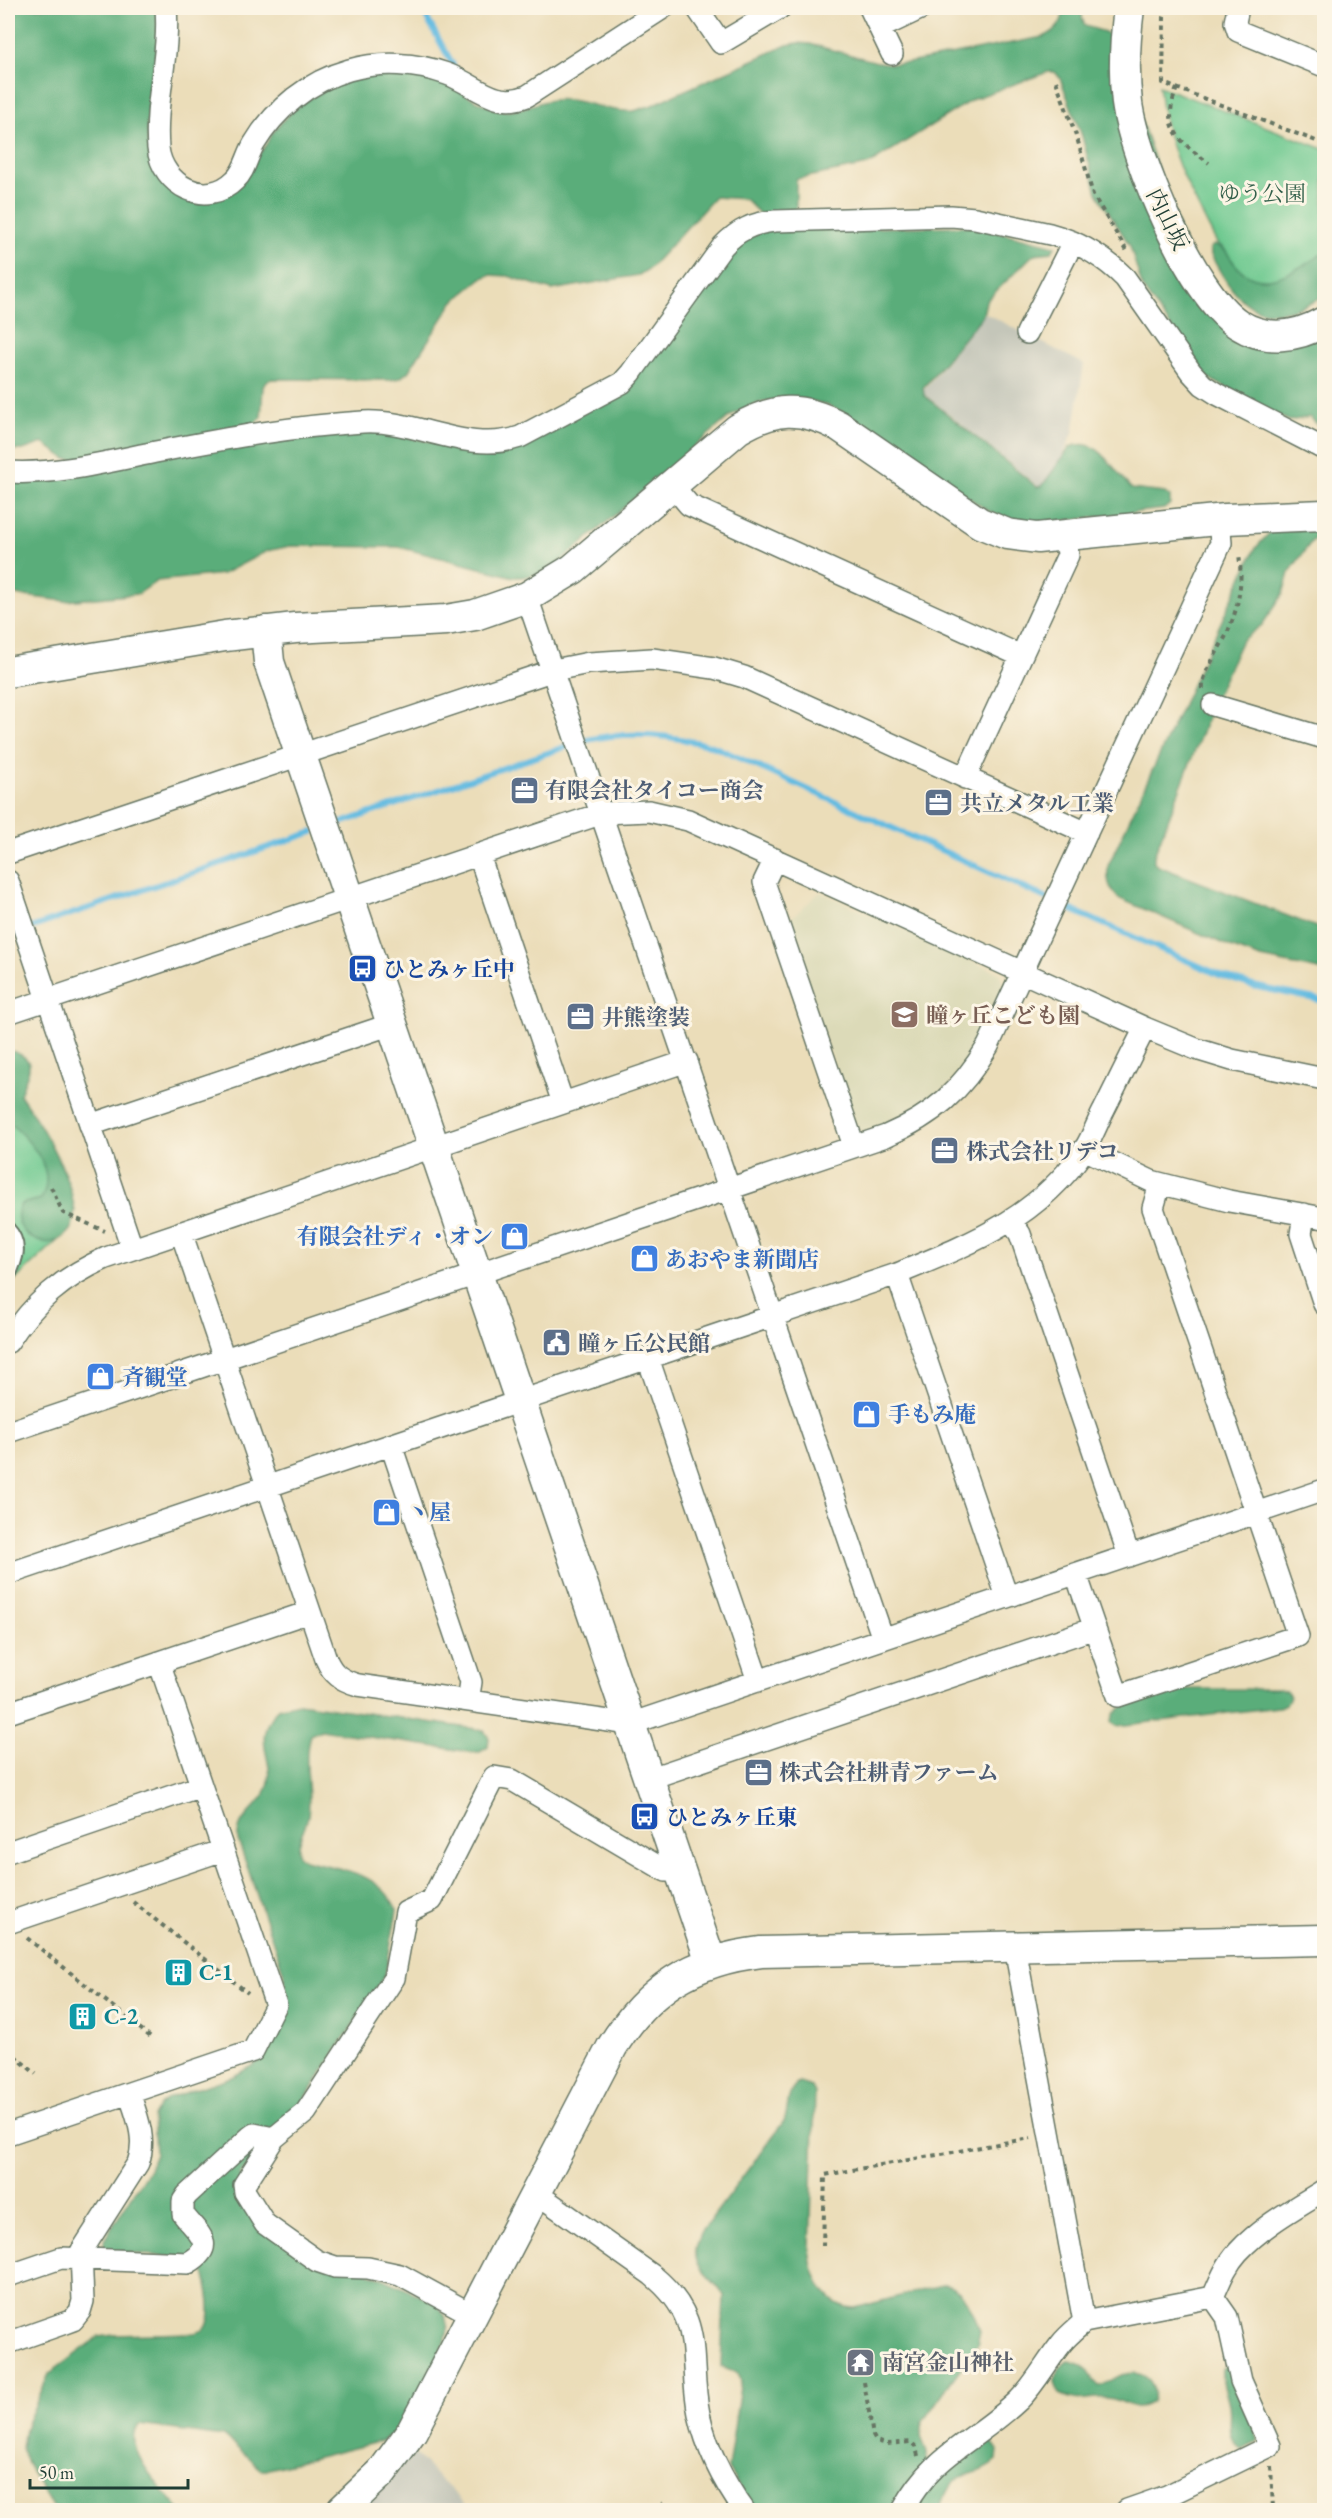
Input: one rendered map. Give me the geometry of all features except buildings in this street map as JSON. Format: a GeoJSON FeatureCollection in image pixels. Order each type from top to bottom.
{"type":"FeatureCollection","features":[{"type":"Feature","properties":{"kind":"street"},"geometry":{"type":"LineString","coordinates":[[166,8],[167,41],[158,102],[160,161],[166,173],[175,183],[199,193],[225,188],[235,180],[267,125],[297,96],[325,78],[357,68],[399,64],[424,67],[448,75],[491,98],[515,101],[527,96],[634,16],[663,8]]}},
{"type":"Feature","properties":{"kind":"street"},"geometry":{"type":"LineString","coordinates":[[697,8],[721,43],[780,8]]}},
{"type":"Feature","properties":{"kind":"street"},"geometry":{"type":"LineString","coordinates":[[870,8],[892,54]]}},
{"type":"Feature","properties":{"kind":"street"},"geometry":{"type":"LineString","coordinates":[[880,28],[922,8]]}},
{"type":"Feature","properties":{"kind":"street","name":"内山坂"},"geometry":{"type":"LineString","coordinates":[[1129,8],[1125,72],[1127,104],[1133,135],[1142,166],[1155,196],[1196,274],[1219,308],[1239,325],[1251,331],[1271,335],[1291,335],[1324,322]]}},
{"type":"Feature","properties":{"kind":"street"},"geometry":{"type":"LineString","coordinates":[[1238,8],[1235,22],[1239,31],[1324,66]]}},
{"type":"Feature","properties":{"kind":"street"},"geometry":{"type":"LineString","coordinates":[[8,472],[57,471],[252,433],[356,422],[395,424],[490,444],[506,442],[520,437],[622,383],[723,246],[739,231],[760,223],[963,217],[1050,234],[1073,242],[1112,265],[1125,278],[1191,372],[1203,384],[1217,394],[1324,448]]}},
{"type":"Feature","properties":{"kind":"street"},"geometry":{"type":"LineString","coordinates":[[1027,333],[1073,242]]}},
{"type":"Feature","properties":{"kind":"street"},"geometry":{"type":"LineString","coordinates":[[8,672],[266,631],[446,620],[484,612],[527,597],[573,569],[738,429],[770,413],[806,412],[823,417],[980,523],[1022,537],[1220,531],[1324,515]]}},
{"type":"Feature","properties":{"kind":"street"},"geometry":{"type":"LineString","coordinates":[[672,485],[689,505],[1021,656]]}},
{"type":"Feature","properties":{"kind":"street"},"geometry":{"type":"LineString","coordinates":[[8,1432],[854,1146],[912,1124],[935,1109],[956,1091],[974,1070],[988,1046],[1087,833],[1220,531]]}},
{"type":"Feature","properties":{"kind":"street"},"geometry":{"type":"LineString","coordinates":[[965,778],[1068,555],[1066,536]]}},
{"type":"Feature","properties":{"kind":"street"},"geometry":{"type":"LineString","coordinates":[[527,597],[603,813],[883,1639]]}},
{"type":"Feature","properties":{"kind":"street"},"geometry":{"type":"LineString","coordinates":[[266,631],[269,662],[300,755],[711,1962]]}},
{"type":"Feature","properties":{"kind":"street"},"geometry":{"type":"LineString","coordinates":[[8,853],[554,670],[589,663],[652,659],[714,668],[744,677],[1087,833]]}},
{"type":"Feature","properties":{"kind":"street"},"geometry":{"type":"LineString","coordinates":[[1213,705],[1324,738]]}},
{"type":"Feature","properties":{"kind":"street"},"geometry":{"type":"LineString","coordinates":[[8,1013],[603,813],[639,811],[669,814],[688,820],[1145,1028],[1196,1049],[1232,1060],[1324,1079]]}},
{"type":"Feature","properties":{"kind":"street"},"geometry":{"type":"LineString","coordinates":[[479,855],[563,1103]]}},
{"type":"Feature","properties":{"kind":"street"},"geometry":{"type":"LineString","coordinates":[[775,859],[764,882],[854,1146]]}},
{"type":"Feature","properties":{"kind":"street"},"geometry":{"type":"LineString","coordinates":[[8,881],[90,1125],[124,1242]]}},
{"type":"Feature","properties":{"kind":"street"},"geometry":{"type":"LineString","coordinates":[[90,1125],[392,1024]]}},
{"type":"Feature","properties":{"kind":"street"},"geometry":{"type":"LineString","coordinates":[[8,1574],[897,1274],[974,1243],[1011,1221],[1064,1175],[1084,1149],[1145,1028]]}},
{"type":"Feature","properties":{"kind":"street"},"geometry":{"type":"LineString","coordinates":[[8,1342],[39,1301],[59,1283],[124,1242],[181,1232],[687,1061]]}},
{"type":"Feature","properties":{"kind":"street"},"geometry":{"type":"LineString","coordinates":[[1084,1149],[1160,1184],[1229,1201],[1314,1216],[1301,1234],[1324,1304]]}},
{"type":"Feature","properties":{"kind":"street"},"geometry":{"type":"LineString","coordinates":[[1076,1574],[1118,1696],[1298,1636],[1153,1208],[1160,1184]]}},
{"type":"Feature","properties":{"kind":"street"},"geometry":{"type":"LineString","coordinates":[[1011,1221],[1020,1234],[1129,1556]]}},
{"type":"Feature","properties":{"kind":"street"},"geometry":{"type":"LineString","coordinates":[[181,1232],[309,1612],[332,1672],[344,1681],[630,1724],[1324,1490]]}},
{"type":"Feature","properties":{"kind":"street"},"geometry":{"type":"LineString","coordinates":[[897,1274],[1007,1597]]}},
{"type":"Feature","properties":{"kind":"street"},"geometry":{"type":"LineString","coordinates":[[648,1358],[758,1681]]}},
{"type":"Feature","properties":{"kind":"street"},"geometry":{"type":"LineString","coordinates":[[391,1444],[471,1682],[468,1701]]}},
{"type":"Feature","properties":{"kind":"street"},"geometry":{"type":"LineString","coordinates":[[8,1713],[309,1612]]}},
{"type":"Feature","properties":{"kind":"street"},"geometry":{"type":"LineString","coordinates":[[648,1779],[1095,1628]]}},
{"type":"Feature","properties":{"kind":"street"},"geometry":{"type":"LineString","coordinates":[[8,2134],[253,2051],[276,2005],[159,1662]]}},
{"type":"Feature","properties":{"kind":"street"},"geometry":{"type":"LineString","coordinates":[[473,2315],[400,2275],[368,2268],[326,2266],[266,2224],[245,2192],[244,2185],[274,2138],[306,2112],[394,1978],[406,1912],[432,1900],[494,1777],[512,1780],[666,1871],[678,1866]]}},
{"type":"Feature","properties":{"kind":"street"},"geometry":{"type":"LineString","coordinates":[[8,1852],[201,1786]]}},
{"type":"Feature","properties":{"kind":"street"},"geometry":{"type":"LineString","coordinates":[[12,1921],[223,1850]]}},
{"type":"Feature","properties":{"kind":"street"},"geometry":{"type":"LineString","coordinates":[[342,2511],[382,2472],[398,2452],[424,2410],[624,2028],[653,1995],[690,1971],[735,1955],[761,1952],[1324,1940]]}},
{"type":"Feature","properties":{"kind":"street"},"geometry":{"type":"LineString","coordinates":[[1018,1947],[1018,1964],[1084,2322]]}},
{"type":"Feature","properties":{"kind":"street"},"geometry":{"type":"LineString","coordinates":[[8,2343],[72,2320],[80,2311],[83,2301],[80,2260],[84,2246],[138,2163],[142,2152],[137,2115],[129,2093]]}},
{"type":"Feature","properties":{"kind":"street"},"geometry":{"type":"LineString","coordinates":[[8,2276],[61,2258],[180,2264],[195,2259],[204,2240],[202,2234],[183,2214],[183,2201],[254,2134],[274,2138]]}},
{"type":"Feature","properties":{"kind":"street"},"geometry":{"type":"LineString","coordinates":[[1213,2297],[1224,2271],[1238,2252],[1287,2212],[1324,2190]]}},
{"type":"Feature","properties":{"kind":"street"},"geometry":{"type":"LineString","coordinates":[[536,2195],[652,2275],[668,2287],[680,2302],[693,2338],[696,2392],[706,2439],[725,2482],[744,2511]]}},
{"type":"Feature","properties":{"kind":"street"},"geometry":{"type":"LineString","coordinates":[[903,2511],[922,2480],[949,2453],[1017,2401],[1042,2373],[1062,2342],[1084,2322],[1213,2297]]}},
{"type":"Feature","properties":{"kind":"street"},"geometry":{"type":"LineString","coordinates":[[1127,2511],[1167,2496],[1270,2446],[1240,2381],[1227,2318],[1213,2297]]}},
{"type":"Feature","properties":{"kind":"lane"},"geometry":{"type":"LineString","coordinates":[[8,1227],[15,1236],[18,1255],[8,1279]]}},
{"type":"Feature","properties":{"kind":"path"},"geometry":{"type":"LineString","coordinates":[[1167,8],[1164,17],[1162,83],[1324,144]]}},
{"type":"Feature","properties":{"kind":"path"},"geometry":{"type":"LineString","coordinates":[[1056,81],[1077,138],[1093,195],[1130,258],[1130,269],[1125,278]]}},
{"type":"Feature","properties":{"kind":"path"},"geometry":{"type":"LineString","coordinates":[[1177,88],[1170,111],[1174,130],[1186,146],[1209,163]]}},
{"type":"Feature","properties":{"kind":"path"},"geometry":{"type":"LineString","coordinates":[[1206,674],[1221,647],[1240,596],[1240,555],[1220,531]]}},
{"type":"Feature","properties":{"kind":"path"},"geometry":{"type":"LineString","coordinates":[[51,1187],[63,1213],[124,1242]]}},
{"type":"Feature","properties":{"kind":"path"},"geometry":{"type":"LineString","coordinates":[[122,1884],[126,1896],[248,1993]]}},
{"type":"Feature","properties":{"kind":"path"},"geometry":{"type":"LineString","coordinates":[[12,1921],[20,1932],[152,2038]]}},
{"type":"Feature","properties":{"kind":"path"},"geometry":{"type":"LineString","coordinates":[[8,2050],[36,2074]]}},
{"type":"Feature","properties":{"kind":"path"},"geometry":{"type":"LineString","coordinates":[[823,2246],[825,2175],[1050,2135]]}},
{"type":"Feature","properties":{"kind":"path"},"geometry":{"type":"LineString","coordinates":[[864,2382],[873,2436],[882,2444],[911,2442],[916,2446],[922,2480]]}},
{"type":"Feature","properties":{"kind":"path"},"geometry":{"type":"LineString","coordinates":[[1270,2446],[1273,2511]]}},
{"type":"Feature","properties":{"kind":"path"},"geometry":{"type":"LineString","coordinates":[[656,2511],[663,2503]]}},
{"type":"Feature","properties":{"kind":"shaded area"},"geometry":{"type":"Polygon","coordinates":[[[985,313],[1084,364],[1073,433],[1057,468],[1039,487],[922,392],[985,313]]]}},
{"type":"Feature","properties":{"kind":"shaded area","name":"瞳ヶ丘こども園"},"geometry":{"type":"Polygon","coordinates":[[[820,892],[999,973],[1005,988],[980,1042],[949,1085],[907,1116],[865,1133],[857,1129],[786,923],[820,892]]]}},
{"type":"Feature","properties":{"kind":"shaded area"},"geometry":{"type":"Polygon","coordinates":[[[413,2452],[471,2510],[360,2510],[413,2452]]]}},
{"type":"Feature","properties":{"kind":"green space"},"geometry":{"type":"Polygon","coordinates":[[[8,8],[157,8],[157,40],[148,111],[147,135],[150,157],[158,177],[174,192],[198,202],[256,157],[264,149],[279,124],[298,107],[327,89],[355,78],[386,73],[417,75],[446,84],[485,105],[506,111],[562,99],[612,110],[633,111],[650,106],[787,45],[810,44],[877,62],[908,63],[1043,37],[1058,26],[1064,8],[1083,8],[1082,18],[1085,26],[1105,32],[1112,37],[1209,316],[1324,336],[1324,427],[1318,425],[1310,417],[1289,421],[1208,378],[1143,289],[1130,246],[1097,193],[1082,136],[1060,78],[1055,72],[1048,72],[973,99],[868,165],[796,179],[796,213],[760,214],[745,199],[715,197],[650,268],[639,275],[552,290],[508,276],[490,275],[482,278],[453,302],[408,372],[400,378],[390,380],[272,379],[266,381],[263,387],[261,418],[254,424],[76,460],[66,459],[43,443],[23,450],[8,450],[8,8]]]}},
{"type":"Feature","properties":{"kind":"green space","name":"ゆう公園"},"geometry":{"type":"Polygon","coordinates":[[[1159,86],[1324,149],[1324,253],[1296,270],[1274,279],[1253,278],[1240,270],[1223,247],[1218,245],[1180,168],[1167,129],[1159,86]]]}},
{"type":"Feature","properties":{"kind":"green space"},"geometry":{"type":"Polygon","coordinates":[[[974,226],[1055,246],[1052,252],[1034,254],[986,301],[983,315],[923,388],[924,395],[1037,487],[1042,486],[1070,447],[1081,444],[1090,446],[1106,458],[1132,489],[1165,493],[1170,497],[1170,504],[1164,509],[1037,524],[1011,521],[987,510],[846,414],[816,402],[787,398],[758,403],[729,417],[565,558],[535,575],[514,577],[399,547],[290,546],[267,551],[223,574],[157,581],[138,594],[65,601],[8,594],[8,480],[246,442],[369,430],[474,450],[614,397],[729,252],[761,230],[974,226]]]}},
{"type":"Feature","properties":{"kind":"green space"},"geometry":{"type":"Polygon","coordinates":[[[1214,245],[1223,249],[1244,273],[1256,278],[1267,279],[1290,272],[1324,253],[1324,296],[1286,312],[1270,313],[1257,309],[1244,302],[1222,274],[1211,255],[1210,248],[1214,245]]]}},
{"type":"Feature","properties":{"kind":"green space"},"geometry":{"type":"Polygon","coordinates":[[[1324,527],[1324,536],[1311,542],[1289,573],[1283,594],[1262,625],[1242,640],[1216,696],[1154,856],[1154,862],[1158,866],[1324,930],[1324,971],[1261,958],[1118,898],[1110,887],[1108,866],[1255,549],[1271,531],[1324,527]]]}},
{"type":"Feature","properties":{"kind":"green space"},"geometry":{"type":"Polygon","coordinates":[[[8,1050],[19,1054],[28,1063],[28,1074],[20,1095],[49,1141],[73,1200],[74,1217],[70,1230],[61,1239],[52,1242],[41,1242],[32,1238],[24,1232],[19,1223],[18,1214],[21,1204],[41,1199],[46,1177],[39,1156],[8,1121],[8,1050]]]}},
{"type":"Feature","properties":{"kind":"green space"},"geometry":{"type":"Polygon","coordinates":[[[8,1079],[29,1108],[61,1164],[75,1210],[70,1229],[13,1282],[8,1292],[8,1079]]]}},
{"type":"Feature","properties":{"kind":"green space"},"geometry":{"type":"Polygon","coordinates":[[[1191,1689],[1279,1689],[1286,1691],[1290,1697],[1286,1704],[1279,1707],[1117,1726],[1112,1723],[1113,1716],[1123,1707],[1163,1694],[1191,1689]]]}},
{"type":"Feature","properties":{"kind":"green space"},"geometry":{"type":"Polygon","coordinates":[[[299,1703],[476,1729],[484,1731],[489,1738],[488,1747],[480,1752],[471,1752],[321,1730],[310,1735],[307,1755],[309,1806],[307,1821],[298,1846],[299,1856],[305,1860],[346,1870],[370,1880],[389,1897],[397,1910],[385,1975],[305,2099],[240,2175],[260,2230],[382,2278],[436,2303],[445,2315],[448,2329],[445,2343],[413,2404],[393,2434],[382,2441],[269,2469],[261,2469],[224,2436],[139,2425],[135,2435],[135,2446],[140,2458],[156,2482],[180,2510],[55,2510],[27,2464],[22,2448],[25,2428],[49,2374],[99,2337],[194,2333],[200,2332],[207,2325],[210,2301],[207,2282],[201,2268],[192,2259],[108,2251],[104,2247],[104,2240],[149,2169],[155,2154],[153,2116],[160,2105],[169,2098],[234,2076],[260,2061],[278,2036],[287,2007],[285,1977],[238,1840],[238,1831],[244,1818],[259,1802],[267,1789],[269,1769],[264,1740],[269,1720],[278,1708],[299,1703]]]}},
{"type":"Feature","properties":{"kind":"green space"},"geometry":{"type":"Polygon","coordinates":[[[799,2083],[812,2087],[815,2093],[810,2250],[814,2270],[822,2289],[836,2303],[855,2308],[942,2285],[949,2286],[962,2295],[967,2302],[980,2331],[977,2345],[923,2421],[921,2437],[927,2452],[927,2464],[897,2510],[754,2510],[728,2469],[741,2380],[737,2372],[721,2366],[724,2296],[697,2262],[697,2245],[701,2233],[784,2121],[790,2095],[799,2083]]]}},
{"type":"Feature","properties":{"kind":"green space"},"geometry":{"type":"Polygon","coordinates":[[[1069,2361],[1081,2364],[1099,2386],[1122,2375],[1133,2373],[1145,2376],[1152,2384],[1152,2402],[1145,2406],[1133,2407],[1114,2399],[1080,2400],[1060,2394],[1055,2379],[1057,2371],[1069,2361]]]}},
{"type":"Feature","properties":{"kind":"green space"},"geometry":{"type":"Polygon","coordinates":[[[1226,2367],[1231,2369],[1258,2441],[1241,2449],[1235,2444],[1230,2434],[1230,2410],[1222,2374],[1222,2370],[1226,2367]]]}},
{"type":"Feature","properties":{"kind":"green space"},"geometry":{"type":"Polygon","coordinates":[[[983,2440],[992,2442],[998,2450],[997,2461],[957,2480],[945,2495],[941,2510],[910,2510],[925,2483],[983,2440]]]}},
{"type":"Feature","properties":{"kind":"waterway"},"geometry":{"type":"LineString","coordinates":[[421,8],[453,65]]}},
{"type":"Feature","properties":{"kind":"waterway"},"geometry":{"type":"LineString","coordinates":[[587,740],[620,735],[651,735],[683,739],[715,747],[1046,898]]}},
{"type":"Feature","properties":{"kind":"waterway"},"geometry":{"type":"LineString","coordinates":[[338,824],[568,746]]}},
{"type":"Feature","properties":{"kind":"waterway"},"geometry":{"type":"LineString","coordinates":[[33,927],[313,832]]}},
{"type":"Feature","properties":{"kind":"waterway"},"geometry":{"type":"LineString","coordinates":[[1065,907],[1222,976],[1253,986],[1324,1001]]}},
{"type":"Feature","properties":{"kind":"waterway"},"geometry":{"type":"LineString","coordinates":[[8,935],[16,932]]}},
{"type":"Feature","properties":{"kind":"place","name":"有限会社タイコー商会"},"geometry":{"type":"Point","coordinates":[524,790]}},
{"type":"Feature","properties":{"kind":"place","name":"共立メタル工業"},"geometry":{"type":"Point","coordinates":[939,803]}},
{"type":"Feature","properties":{"kind":"place","name":"ひとみヶ丘中"},"geometry":{"type":"Point","coordinates":[362,969]}},
{"type":"Feature","properties":{"kind":"place","name":"瞳ヶ丘こども園"},"geometry":{"type":"Point","coordinates":[905,1015]}},
{"type":"Feature","properties":{"kind":"place","name":"井熊塗装"},"geometry":{"type":"Point","coordinates":[581,1017]}},
{"type":"Feature","properties":{"kind":"place","name":"株式会社リデコ"},"geometry":{"type":"Point","coordinates":[945,1151]}},
{"type":"Feature","properties":{"kind":"place","name":"有限会社ディ・オン"},"geometry":{"type":"Point","coordinates":[514,1236]}},
{"type":"Feature","properties":{"kind":"place","name":"あおやま新聞店"},"geometry":{"type":"Point","coordinates":[644,1259]}},
{"type":"Feature","properties":{"kind":"place","name":"瞳ヶ丘公民館"},"geometry":{"type":"Point","coordinates":[557,1343]}},
{"type":"Feature","properties":{"kind":"place","name":"斉観堂"},"geometry":{"type":"Point","coordinates":[101,1377]}},
{"type":"Feature","properties":{"kind":"place","name":"手もみ庵"},"geometry":{"type":"Point","coordinates":[867,1414]}},
{"type":"Feature","properties":{"kind":"place","name":"丶屋"},"geometry":{"type":"Point","coordinates":[386,1512]}},
{"type":"Feature","properties":{"kind":"place","name":"株式会社耕青ファーム"},"geometry":{"type":"Point","coordinates":[758,1772]}},
{"type":"Feature","properties":{"kind":"place","name":"ひとみヶ丘東"},"geometry":{"type":"Point","coordinates":[645,1817]}},
{"type":"Feature","properties":{"kind":"place","name":"C-1"},"geometry":{"type":"Point","coordinates":[178,1972]}},
{"type":"Feature","properties":{"kind":"place","name":"C-2"},"geometry":{"type":"Point","coordinates":[83,2016]}},
{"type":"Feature","properties":{"kind":"place","name":"南宮金山神社"},"geometry":{"type":"Point","coordinates":[861,2362]}}]}
